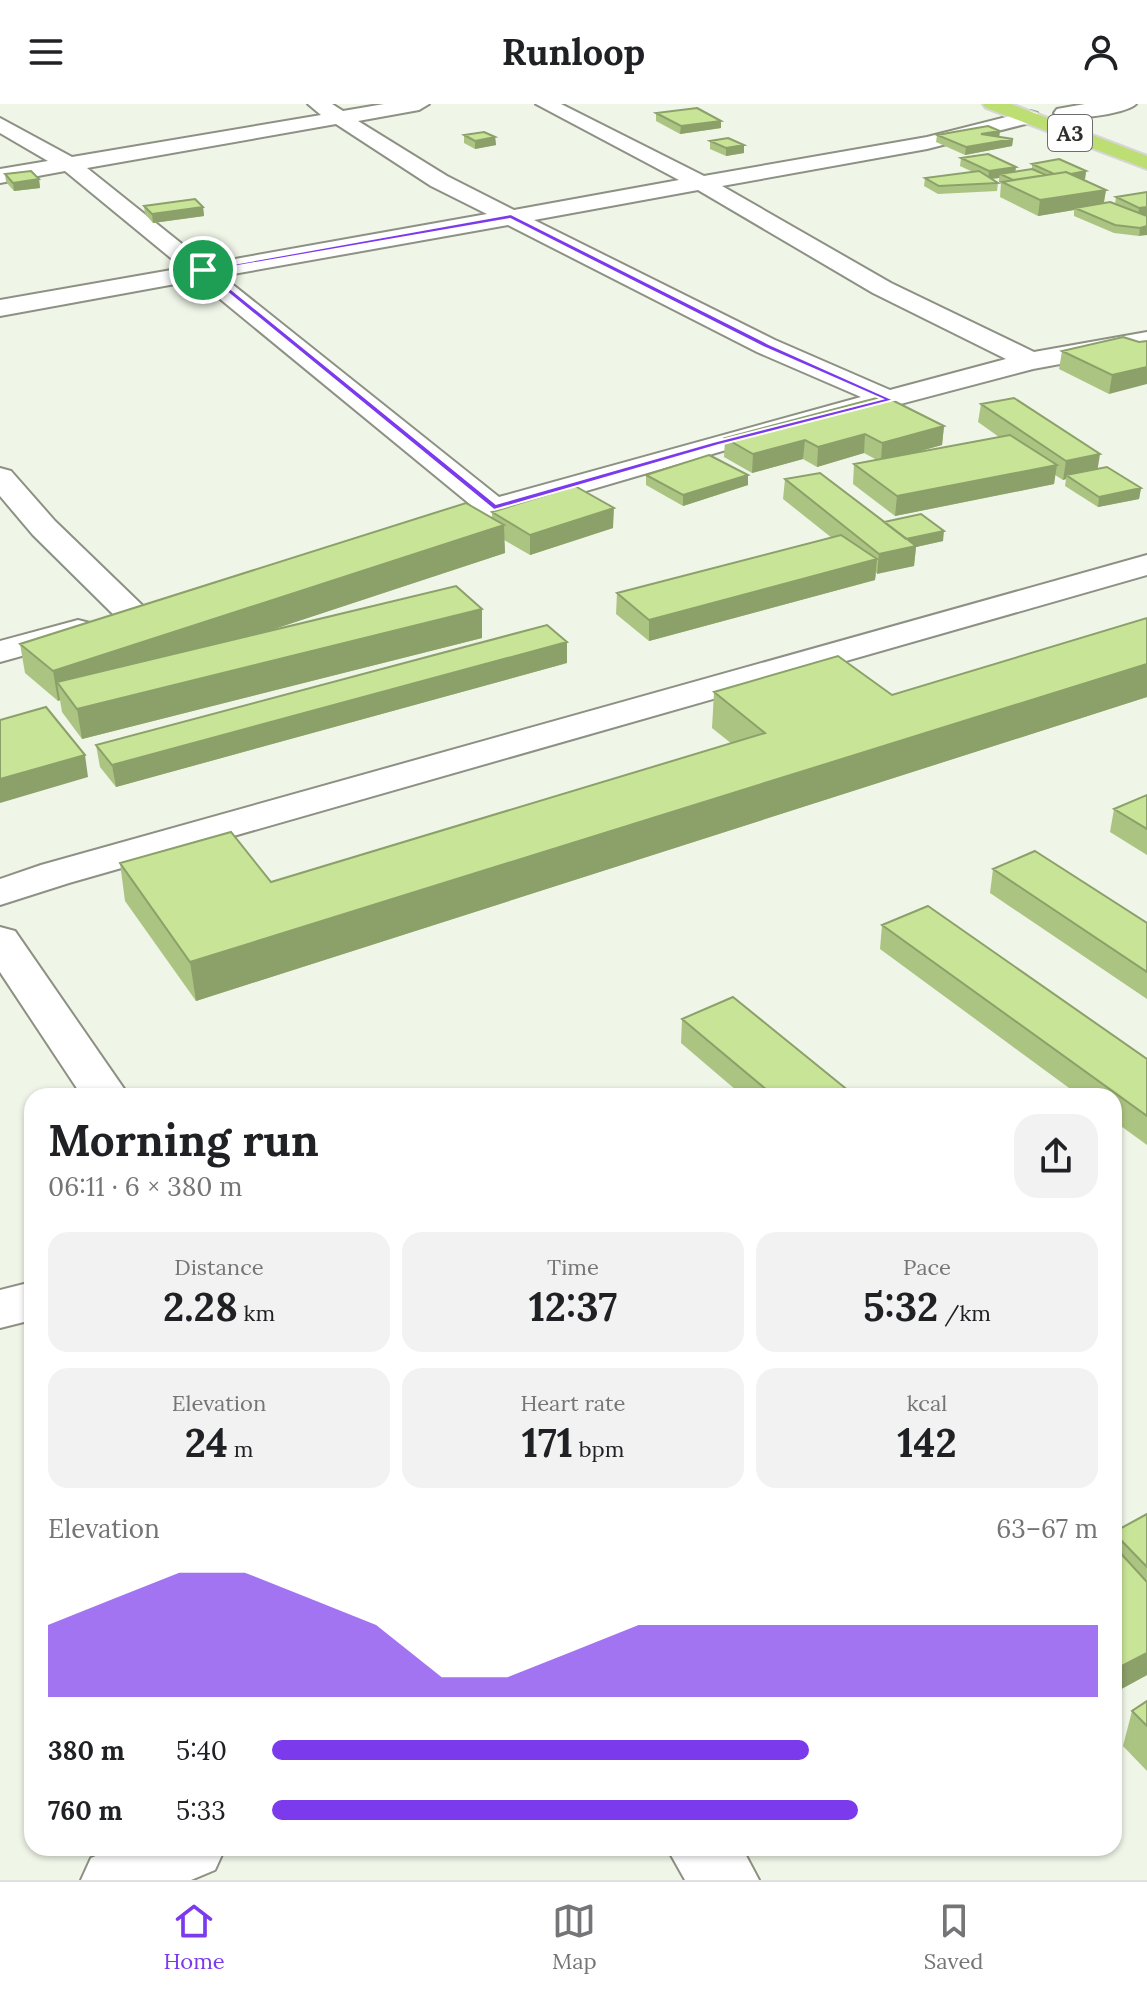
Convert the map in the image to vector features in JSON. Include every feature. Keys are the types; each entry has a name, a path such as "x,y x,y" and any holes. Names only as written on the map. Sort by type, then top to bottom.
{"highway":[{"name":"A3","path":"993,104 1064,113 1147,146"},
{"name":"A3","path":"1034,111 1147,163"}],"street":[{"path":"318,104 439,181 766,346 890,400"},
{"path":"0,176 419,104"},
{"path":"546,104 701,183 882,288 1031,361"},
{"path":"1064,113 1126,104"},
{"path":"0,308 927,143 1034,111"},
{"path":"0,124 70,165 494,508"},
{"path":"404,534 716,444 1031,361 1147,340"},
{"path":"0,477 44,528 147,610 0,652"},
{"path":"0,893 55,874 1147,565"},
{"path":"0,940 101,1088"},
{"path":"0,1309 24,1303"},
{"path":"115,1880 172,1856"},
{"path":"707,1856 725,1880"}],"building":[{"path":"697,108 721,121 681,126 656,113"},
{"path":"988,126 1000,131 981,134 1013,139 966,147 937,135"},
{"path":"484,132 495,137 475,141 464,135"},
{"path":"728,138 744,145 726,148 710,141"},
{"path":"988,154 1016,167 989,171 961,158"},
{"path":"1059,159 1086,171 1054,174 1032,164"},
{"path":"1032,169 1046,175 1013,180 1000,174"},
{"path":"31,171 39,179 13,183 5,174"},
{"path":"979,171 998,183 939,186 925,178"},
{"path":"1066,172 1106,190 1040,200 1002,182"},
{"path":"1147,192 1147,207 1139,208 1116,197"},
{"path":"195,199 203,207 152,214 144,206"},
{"path":"1110,202 1147,216 1147,226 1115,225 1075,208"},
{"path":"1123,337 1147,341 1147,367 1112,375 1062,351"},
{"path":"884,396 944,426 882,443 865,434 818,447 805,440 753,454 725,438"},
{"path":"1014,398 1100,454 1066,461 981,404"},
{"path":"1010,435 1057,465 897,496 854,464"},
{"path":"709,455 748,475 683,495 646,475"},
{"path":"1107,467 1141,488 1099,497 1066,475"},
{"path":"820,473 916,546 879,554 785,479"},
{"path":"575,486 614,508 530,535 492,512"},
{"path":"466,503 504,525 53,671 20,644"},
{"path":"921,514 944,531 906,539 884,522"},
{"path":"841,535 877,559 649,620 617,593"},
{"path":"456,586 482,609 77,709 57,682"},
{"path":"1147,618 1147,664 190,962 120,863 231,832 271,882 765,733 714,692 838,656 892,695"},
{"path":"547,625 567,642 112,765 96,745"},
{"path":"46,707 85,755 0,779 0,720"},
{"path":"1147,795 1147,829 1114,809"},
{"path":"1035,851 1147,923 1147,972 993,869"},
{"path":"928,906 1147,1059 1147,1116 1122,1098 1122,1088 1108,1088 882,925"},
{"path":"733,997 845,1088 764,1088 682,1019"},
{"path":"1147,1514 1147,1567 1122,1541 1122,1528"},
{"path":"1122,1555 1147,1582 1147,1653 1122,1666"},
{"path":"1147,1701 1147,1726 1132,1711"}],"route":[{"path":"511,216 766,346 890,400 716,444 494,508 203,270 511,216"}]}
